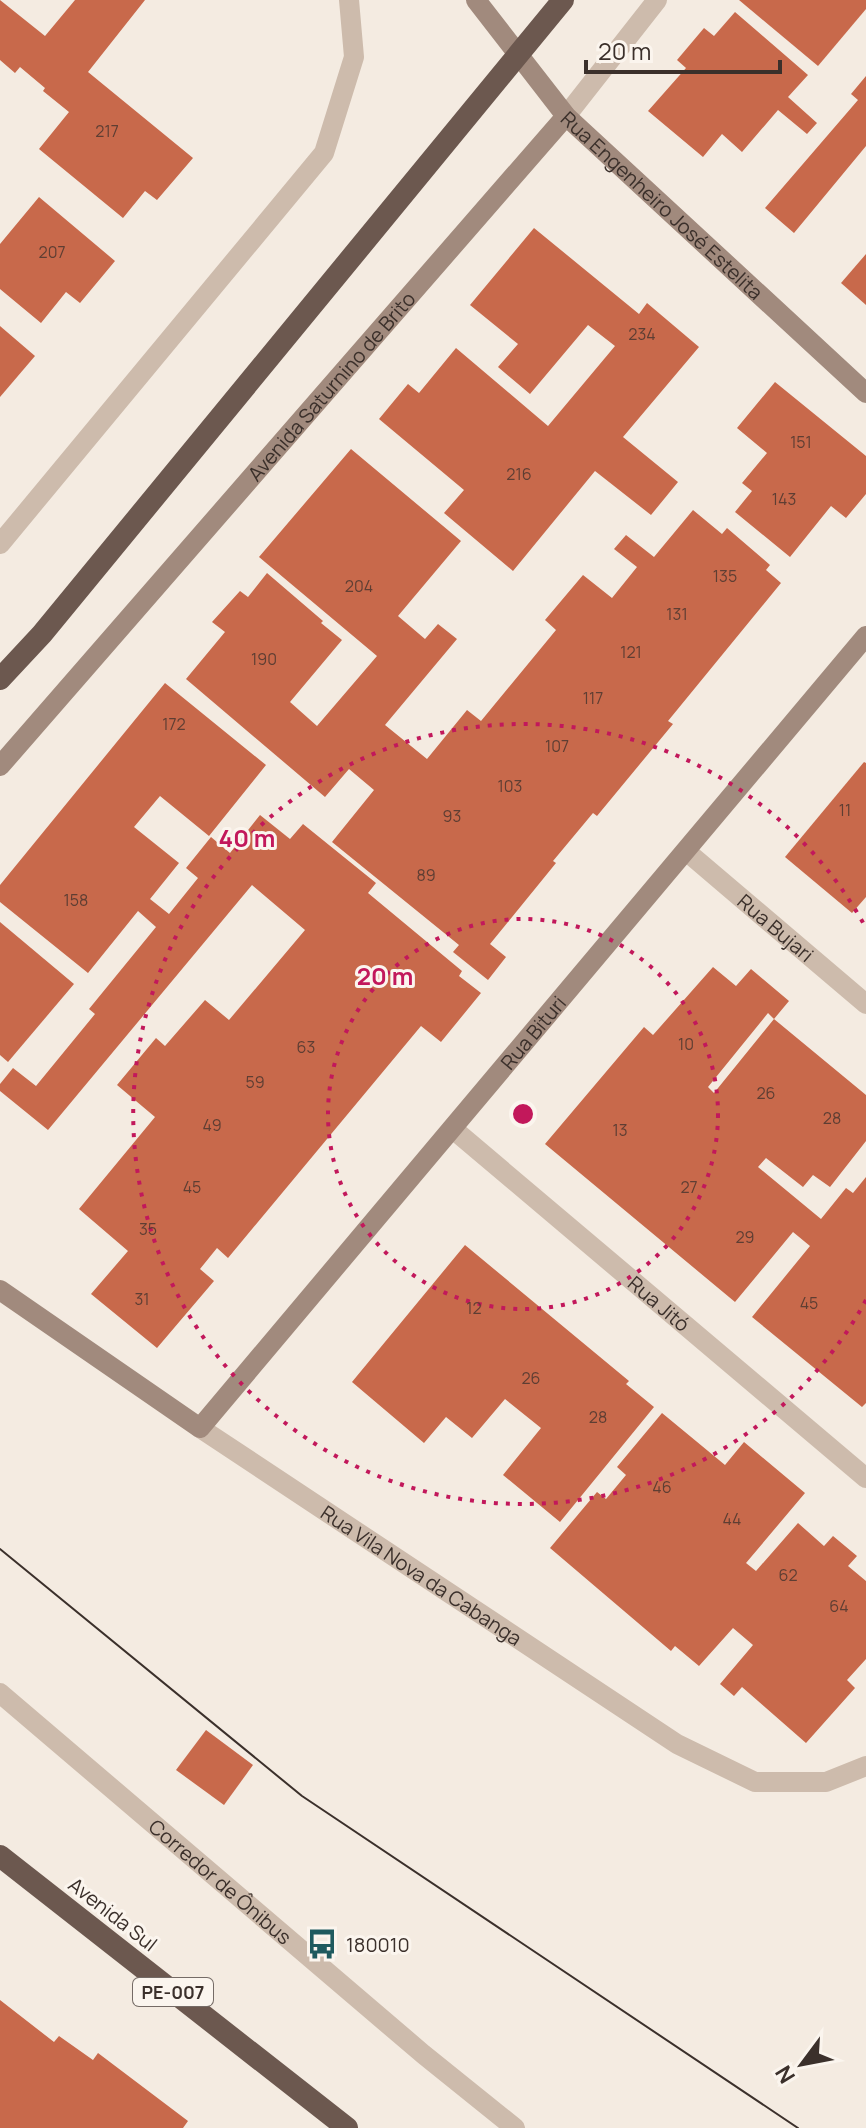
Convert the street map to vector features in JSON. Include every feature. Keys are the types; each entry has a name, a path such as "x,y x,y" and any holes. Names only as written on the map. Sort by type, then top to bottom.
{"highway":[{"path":"0,679 42,634 563,0"},
{"name":"Avenida Sul","path":"0,1856 347,2128"}],"main road":[{"name":"Rua Engenheiro José Estelita","path":"476,0 566,116 866,393"},
{"name":"Avenida Saturnino de Brito","path":"0,766 566,116"},
{"name":"Rua Bituri","path":"200,1428 866,636"},
{"name":"Rua Vila Nova da Cabanga","path":"0,1290 200,1428"}],"street":[{"path":"0,544 324,153 354,57 349,0"},
{"name":"Avenida Saturnino de Brito","path":"566,116 657,0"},
{"name":"Rua Bujari","path":"686,851 866,1004"},
{"name":"Rua Jitó","path":"453,1129 866,1478"},
{"name":"Rua Vila Nova da Cabanga","path":"200,1428 677,1744 755,1782 826,1782 866,1766"},
{"name":"Corredor de Ônibus","path":"0,1693 423,2054 515,2128"}],"building":[{"path":"0,0 45,36 75,0 145,0 88,72 193,158 157,200 145,191 123,218 39,149 69,112 20,67 15,73 0,60"},
{"path":"739,0 866,0 866,9 818,66"},
{"path":"735,12 808,75 788,97 817,123 807,134 778,110 742,152 722,134 703,157 648,111 686,68 677,60 704,28 714,36"},
{"path":"866,76 866,146 794,233 765,208 858,100 851,94"},
{"path":"39,197 115,261 80,303 66,292 41,323 0,289 0,244"},
{"path":"534,228 639,314 647,303 699,347 623,437 678,482 651,515 595,471 513,571 444,513 464,490 379,419 408,384 419,393 456,348 548,426 615,346 588,325 530,394 498,367 518,344 470,305"},
{"path":"866,254 866,305 841,283"},
{"path":"0,326 35,356 0,397"},
{"path":"775,382 866,456 866,494 846,518 831,506 790,557 735,512 752,491 742,483 767,453 737,428"},
{"path":"351,449 461,541 398,616 425,639 438,624 457,639 385,725 427,759 467,710 481,721 556,630 545,620 583,575 612,598 637,567 614,549 626,535 654,557 693,510 722,534 727,528 770,565 766,570 781,583 668,721 673,724 597,816 593,813 553,861 556,863 490,944 506,957 488,980 453,952 459,945 332,842 374,790 349,769 325,797 186,679 225,632 212,622 240,591 248,597 267,573 342,640 290,702 317,726 377,656 259,557"},
{"path":"165,683 266,765 209,836 160,796 134,827 179,863 150,899 169,914 198,878 186,868 211,837 230,853 260,815 290,839 303,824 376,883 368,893 462,971 459,976 481,993 441,1042 421,1026 228,1258 217,1248 200,1269 214,1281 157,1348 91,1294 128,1251 79,1209 155,1117 117,1085 156,1038 165,1046 205,1000 229,1020 305,930 252,885 48,1130 0,1091 0,1084 13,1068 36,1086 95,1014 89,1009 156,927 138,911 88,973 0,902 0,885"},
{"path":"864,762 866,897 852,913 785,857"},
{"path":"0,922 74,984 8,1062 0,1055"},
{"path":"713,967 736,986 751,969 789,1001 774,1019 866,1095 866,1141 830,1187 813,1175 803,1187 766,1158 758,1167 821,1219 846,1188 853,1193 866,1177 866,1403 862,1407 752,1317 810,1246 793,1232 735,1302 545,1144 644,1027 653,1035","holes":["768,1013 774,1019 714,1093 708,1087"]},
{"path":"465,1245 629,1381 626,1384 654,1407 560,1522 503,1475 541,1428 505,1399 472,1438 446,1417 424,1443 352,1382"},
{"path":"662,1413 725,1465 744,1442 805,1493 746,1563 756,1571 798,1523 824,1546 833,1536 857,1556 848,1566 866,1581 866,1659 847,1680 855,1688 806,1743 742,1687 734,1696 720,1684 753,1645 733,1628 699,1666 675,1646 671,1651 550,1548 597,1492 606,1499 626,1475 617,1467"},
{"path":"206,1730 253,1765 224,1805 176,1770"},
{"path":"0,2000 54,2042 59,2036 93,2060 98,2053 188,2121 183,2128 0,2128"}],"tram line":[{"path":"0,1549 302,1796 798,2128"}],"place":[{"name":"180010","path":"322,1944"}]}
